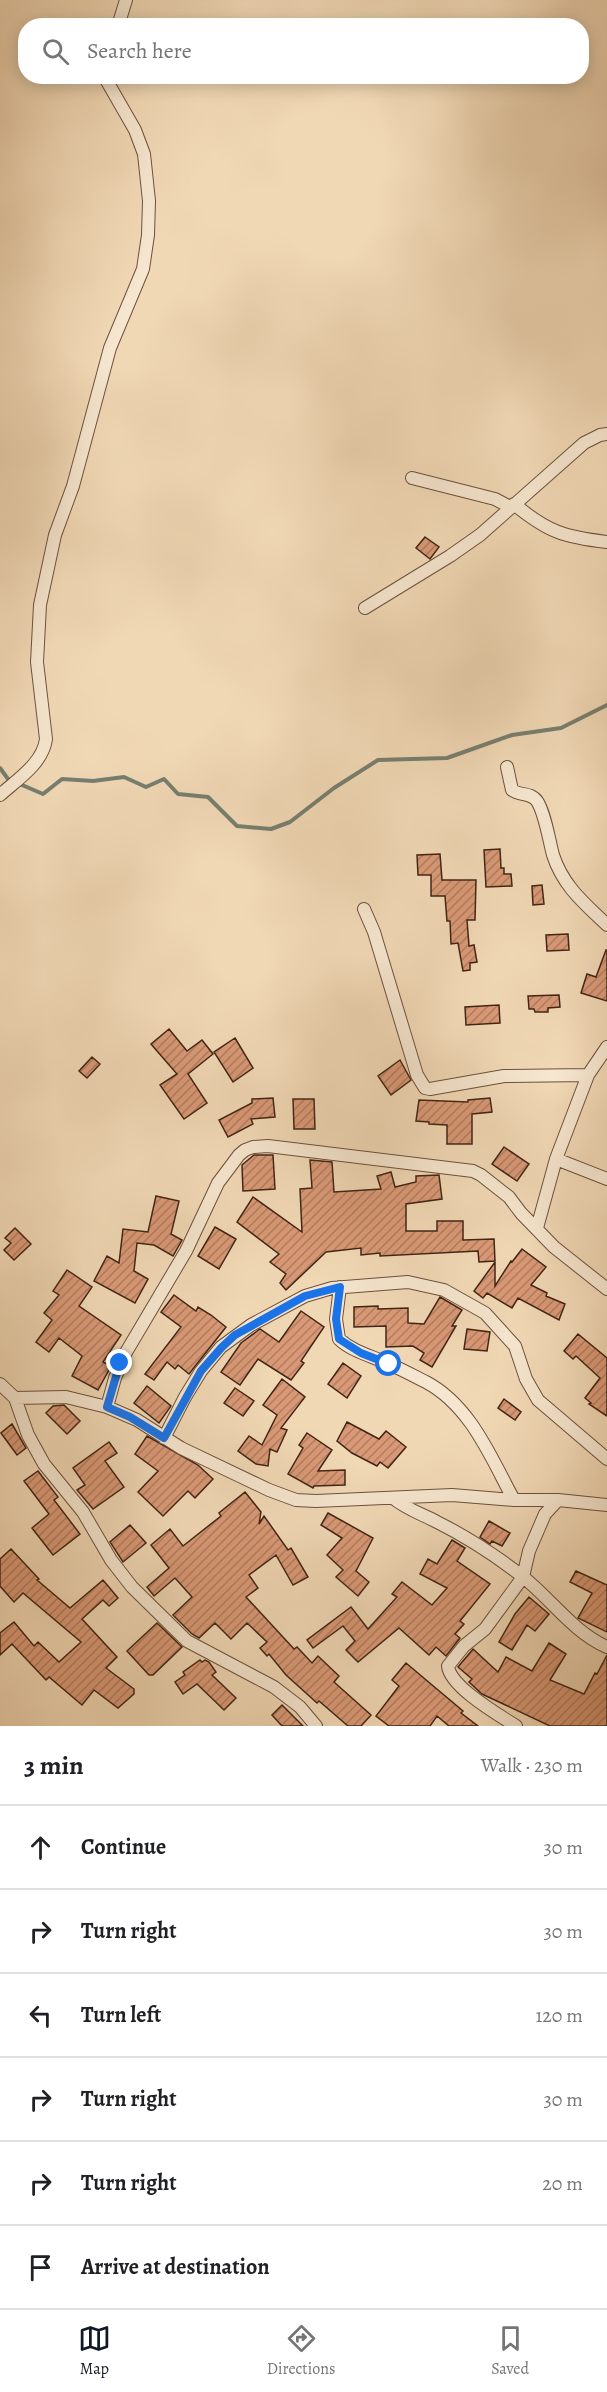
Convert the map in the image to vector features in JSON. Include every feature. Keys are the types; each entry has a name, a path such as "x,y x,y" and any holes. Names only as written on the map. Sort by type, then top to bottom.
{"street":[{"path":"120,18 126,0"},
{"path":"0,795 26,772 44,750 46,739 37,662 40,605 55,535 73,486 110,348 143,269 148,235 149,201 144,154 135,130 109,84"},
{"path":"365,608 480,535 584,443 607,434"},
{"path":"412,478 495,499 512,506 554,532 607,542"},
{"path":"507,767 512,790 515,793 528,794 538,802 554,856 567,885 579,900 607,925"},
{"path":"364,909 374,932 417,1075 425,1088 504,1076 588,1075"},
{"path":"537,1228 556,1159 588,1075 607,1047"},
{"path":"107,1407 120,1363 186,1251 218,1183 239,1155 253,1147 286,1148 472,1171 482,1175 509,1197 521,1213 568,1260 607,1289"},
{"path":"556,1159 607,1179"},
{"path":"164,1438 201,1371 228,1341 251,1325 305,1296 340,1287 408,1282 423,1283 444,1290 484,1313 515,1346 526,1379 538,1400 607,1460"},
{"path":"340,1287 336,1319 339,1339 361,1353 428,1383 454,1401 479,1436 514,1500"},
{"path":"0,1384 15,1398 24,1428 44,1464 83,1512 111,1560 132,1587 187,1641 286,1695 316,1726"},
{"path":"15,1398 66,1397 107,1407 258,1485 297,1500 316,1502 452,1495 514,1500 558,1500 607,1505"},
{"path":"393,1498 407,1508 471,1541 523,1577 584,1634 607,1647"},
{"path":"516,1726 467,1691 452,1677 448,1666 464,1646 485,1629 523,1577 529,1551 545,1514 558,1500"}],"building":[{"path":"425,537 439,547 430,559 416,548"},
{"path":"500,849 501,868 504,868 504,874 511,874 512,886 486,887 484,850"},
{"path":"440,854 442,880 476,880 475,920 467,920 469,946 474,945 477,962 470,963 470,970 463,971 458,943 451,944 450,921 447,921 445,896 431,896 431,875 418,875 417,855"},
{"path":"542,885 544,904 533,905 532,886"},
{"path":"568,934 569,950 547,951 546,935"},
{"path":"606,950 607,1001 581,993 587,974 596,977"},
{"path":"559,995 560,1007 548,1008 548,1012 535,1012 534,1009 529,1009 528,996"},
{"path":"499,1005 500,1023 466,1025 465,1007"},
{"path":"169,1029 187,1051 202,1040 213,1054 188,1074 207,1103 184,1119 160,1085 177,1074 151,1044"},
{"path":"235,1038 253,1068 233,1082 214,1052"},
{"path":"92,1057 100,1064 87,1078 79,1071"},
{"path":"400,1060 411,1080 391,1095 378,1076"},
{"path":"273,1098 275,1117 251,1119 253,1124 228,1137 219,1120 252,1103 252,1099"},
{"path":"490,1098 492,1112 472,1114 472,1144 447,1144 447,1125 416,1121 419,1100 468,1102 468,1100"},
{"path":"293,1099 314,1099 315,1129 294,1129"},
{"path":"504,1147 529,1164 517,1181 492,1164"},
{"path":"254,1155 273,1155 275,1189 243,1191 242,1165"},
{"path":"310,1160 332,1162 334,1192 381,1189 377,1176 391,1172 395,1187 416,1182 416,1176 439,1175 442,1199 406,1204 406,1231 437,1231 437,1221 463,1221 463,1240 494,1239 495,1261 479,1262 478,1251 380,1256 380,1253 361,1255 361,1248 326,1252 286,1290 280,1283 286,1274 270,1262 279,1254 237,1222 253,1197 302,1232 300,1189 312,1188"},
{"path":"156,1196 179,1201 171,1234 182,1240 173,1256 154,1245 137,1243 134,1271 148,1279 135,1303 94,1281 107,1256 119,1263 123,1229 148,1232"},
{"path":"215,1227 236,1239 219,1269 198,1256"},
{"path":"15,1228 31,1244 14,1260 4,1250 11,1243 5,1238"},
{"path":"522,1249 546,1267 531,1285 547,1293 546,1296 565,1304 559,1320 518,1298 512,1308 487,1293 483,1298 474,1291 495,1262 495,1286 511,1261"},
{"path":"67,1270 92,1287 79,1306 121,1335 103,1362 111,1366 98,1390 72,1376 82,1356 59,1338 49,1352 36,1342 52,1320 44,1313 59,1295 53,1291"},
{"path":"174,1295 196,1311 198,1307 211,1315 226,1327 189,1374 178,1365 175,1369 167,1362 154,1380 145,1374 181,1327 161,1312"},
{"path":"440,1297 462,1310 452,1326 456,1326 432,1367 420,1360 424,1353 413,1346 386,1347 386,1326 354,1327 354,1307 408,1308 408,1323 424,1324"},
{"path":"301,1311 324,1327 301,1361 304,1363 291,1380 258,1359 240,1385 221,1372 241,1343 260,1329 279,1342"},
{"path":"467,1329 490,1332 487,1351 464,1349"},
{"path":"578,1334 607,1358 607,1416 589,1404 591,1403 585,1398 600,1378 576,1356 573,1359 564,1351"},
{"path":"343,1363 361,1376 347,1398 328,1384"},
{"path":"282,1379 305,1397 281,1428 287,1430 277,1452 270,1449 268,1466 256,1464 238,1451 249,1436 262,1445 277,1415 263,1405"},
{"path":"147,1386 171,1406 159,1423 134,1403"},
{"path":"235,1388 254,1401 243,1416 224,1403"},
{"path":"504,1399 521,1412 515,1420 498,1408"},
{"path":"64,1405 80,1421 67,1434 46,1413 53,1406"},
{"path":"347,1422 379,1439 386,1431 406,1447 388,1468 380,1462 377,1466 352,1453 337,1441"},
{"path":"12,1424 26,1448 17,1455 1,1433"},
{"path":"307,1433 332,1450 318,1471 345,1470 345,1485 314,1486 313,1488 288,1474 303,1448 299,1445"},
{"path":"147,1436 198,1465 213,1479 195,1498 188,1491 163,1516 138,1492 158,1471 135,1454"},
{"path":"109,1442 117,1453 105,1461 124,1487 93,1509 77,1490 85,1485 73,1468"},
{"path":"38,1471 58,1497 54,1500 80,1534 53,1555 32,1528 49,1514 24,1481"},
{"path":"245,1492 261,1512 259,1524 264,1516 288,1550 291,1548 308,1577 293,1585 276,1555 249,1575 258,1588 246,1597 294,1649 297,1647 312,1663 318,1656 339,1676 334,1682 371,1715 361,1726 348,1726 319,1701 317,1703 286,1675 269,1654 267,1656 260,1648 267,1642 247,1623 231,1639 215,1623 199,1638 173,1615 192,1597 175,1578 154,1596 147,1587 169,1568 151,1545 170,1529 183,1546 221,1516 219,1513"},
{"path":"328,1513 373,1538 356,1571 369,1582 358,1596 336,1577 343,1570 327,1555 342,1538 321,1525"},
{"path":"489,1521 510,1533 502,1546 492,1541 490,1544 480,1537"},
{"path":"130,1525 146,1543 123,1562 110,1542"},
{"path":"452,1540 465,1548 457,1561 490,1584 460,1621 464,1624 455,1634 460,1638 446,1656 436,1647 429,1655 399,1628 358,1662 346,1650 355,1641 343,1626 313,1648 307,1640 351,1607 368,1629 397,1597 392,1594 402,1582 432,1605 447,1588 420,1574 428,1559 437,1564"},
{"path":"11,1549 39,1579 37,1580 70,1608 103,1580 118,1598 109,1606 103,1600 82,1619 117,1657 106,1668 134,1689 134,1694 118,1708 94,1690 82,1705 49,1677 46,1680 12,1644 0,1655 0,1633 14,1622 34,1646 38,1642 59,1662 81,1642 23,1593 14,1602 0,1586 0,1559"},
{"path":"576,1571 607,1585 607,1632 578,1618 592,1593 570,1582"},
{"path":"529,1597 549,1614 535,1631 527,1625 512,1650 499,1642 515,1614"},
{"path":"157,1623 182,1647 153,1675 149,1675 127,1651"},
{"path":"549,1643 566,1654 550,1680 584,1694 607,1655 607,1726 550,1726 482,1694 469,1682 472,1679 458,1667 473,1649 498,1672 506,1657 532,1671"},
{"path":"200,1660 209,1662 216,1672 212,1675 236,1698 224,1710 197,1684 183,1694 175,1682 185,1675 183,1672"},
{"path":"406,1663 478,1726 449,1726 437,1716 430,1726 389,1726 376,1716 399,1686 392,1680"},
{"path":"282,1705 303,1726 282,1726 272,1715"}],"waterway":[{"path":"0,768 8,779 43,794 62,779 93,781 124,777 146,787 164,779 178,794 208,797 237,826 271,829 290,822 334,788 378,760 447,758 512,735 561,728 607,705"}],"route":[{"path":"120,1363 107,1407 130,1417 164,1438 201,1371 235,1335 292,1301 340,1287 336,1319 339,1339 361,1353 389,1364"}]}
